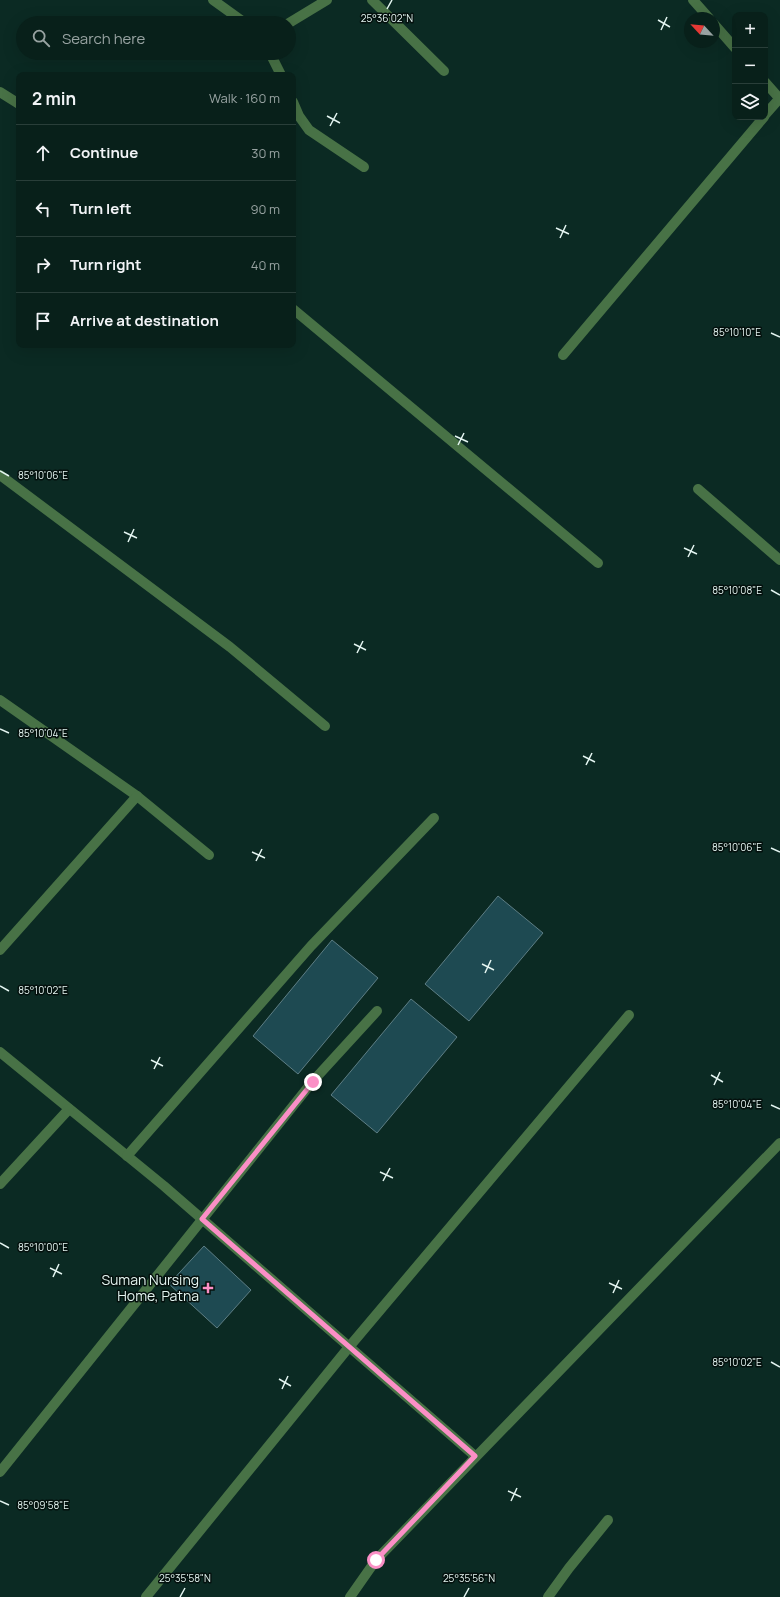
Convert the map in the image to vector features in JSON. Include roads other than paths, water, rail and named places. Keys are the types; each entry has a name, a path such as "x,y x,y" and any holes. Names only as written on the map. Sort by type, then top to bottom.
{"street":[{"path":"213,0 235,16"},
{"path":"296,19 327,0"},
{"path":"372,0 444,71"},
{"path":"693,0 704,12"},
{"path":"720,31 732,45"},
{"path":"274,60 280,72"},
{"path":"767,84 780,99 768,112"},
{"path":"0,92 16,102"},
{"path":"296,109 309,130 364,167"},
{"path":"563,355 761,120"},
{"path":"296,311 598,563"},
{"path":"0,475 230,647 325,726"},
{"path":"698,489 780,560"},
{"path":"0,700 137,796 209,855"},
{"path":"0,950 137,796"},
{"path":"127,1156 311,946 434,818"},
{"path":"0,1472 313,1082 377,1011"},
{"path":"146,1597 349,1347 629,1014"},
{"path":"1,1055 70,1109 202,1219 475,1456"},
{"path":"0,1184 70,1109"},
{"path":"350,1597 376,1560 475,1456 780,1143"},
{"path":"548,1597 569,1568 608,1520"}],"place":[{"name":"Suman Nursing Home, Patna","path":"208,1288"}]}
